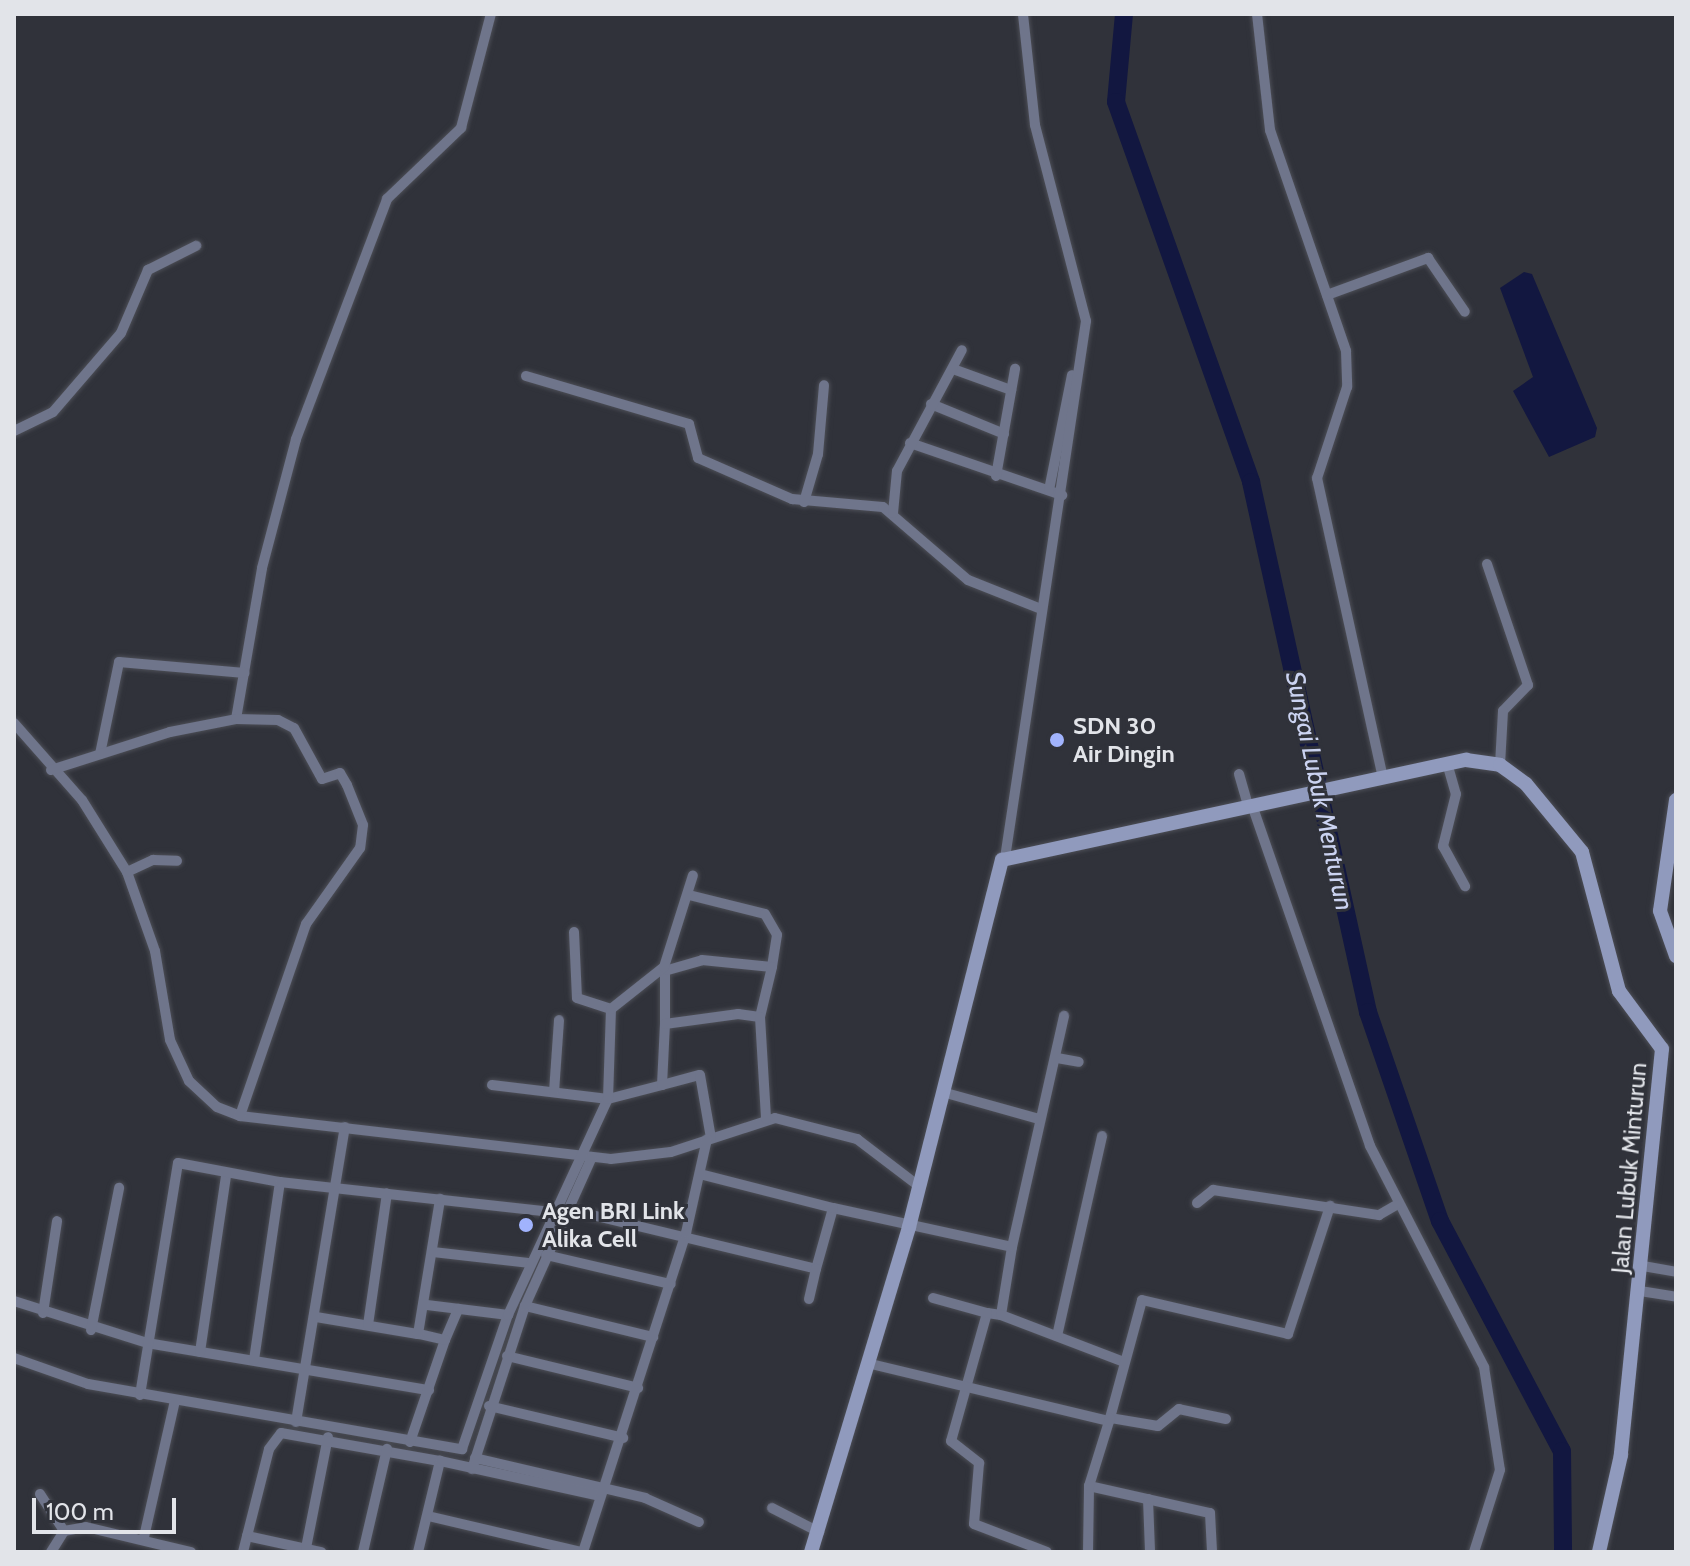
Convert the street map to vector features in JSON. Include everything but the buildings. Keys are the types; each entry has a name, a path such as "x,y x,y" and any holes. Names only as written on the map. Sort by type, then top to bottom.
{"street":[{"path":"236,719 262,568 296,439 387,199 461,128 491,14"},
{"path":"811,1552 871,1364 946,1093 1005,858 1041,609 1062,495 1085,305 1035,125 1023,14"},
{"path":"1257,14 1270,130 1346,351 1347,387 1321,448 1317,478 1378,780"},
{"path":"14,431 53,412 121,333 148,270 196,246"},
{"path":"1327,295 1428,258 1465,312"},
{"path":"893,513 897,471 962,350"},
{"path":"953,369 1011,390"},
{"path":"996,476 1015,369"},
{"path":"1049,490 1072,375"},
{"path":"526,376 689,424 698,458 804,502 893,513 968,580 1041,609"},
{"path":"804,502 818,454 824,385"},
{"path":"931,404 1004,434"},
{"path":"910,443 996,476 1062,495"},
{"path":"1005,858 1447,763 1500,765 1503,711 1528,685 1487,564"},
{"path":"100,754 119,662 245,673"},
{"path":"51,770 100,754 236,719 290,724 322,779 340,773 363,825 355,858 306,924 240,1116"},
{"path":"14,723 51,770 82,800 127,872 155,951 170,1040 189,1081 240,1116 592,1157 640,1159 766,1119 857,1139 920,1187"},
{"path":"1447,763 1456,794 1443,846 1465,886"},
{"name":"Jalan Lubuk Minturun","path":"1500,765 1526,784 1582,852 1619,991 1669,1047 1619,1466 1599,1552"},
{"path":"1239,774 1342,1072 1396,1205 1418,1233 1484,1367 1500,1470 1474,1552"},
{"path":"1676,800 1660,911 1676,956"},
{"path":"127,872 153,860 177,861"},
{"path":"662,1085 666,968 693,875"},
{"path":"689,895 765,914 777,935 760,1017 766,1119"},
{"path":"574,932 577,998 611,1009"},
{"path":"611,1009 666,968 702,960 772,967"},
{"path":"14,1358 140,1395 462,1449 508,1315 578,1155 608,1099 611,1009"},
{"path":"665,1024 710,1014 760,1017"},
{"path":"1001,1315 1012,1247 1064,1016"},
{"path":"554,1092 559,1020"},
{"path":"1057,1058 1079,1062"},
{"path":"428,1516 582,1552 601,1492 623,1438 671,1284 709,1139 700,1075 608,1099 492,1085"},
{"path":"946,1093 1039,1119"},
{"path":"296,1422 316,1317 345,1127"},
{"path":"1057,1336 1102,1136"},
{"path":"473,1463 489,1406 525,1306 592,1157"},
{"path":"140,1395 175,1166 280,1182 553,1212"},
{"path":"700,1174 909,1227 1012,1247"},
{"path":"200,1352 226,1175"},
{"path":"254,1360 280,1182"},
{"path":"91,1330 119,1188"},
{"path":"1197,1203 1213,1190 1379,1215 1396,1205"},
{"path":"368,1325 387,1193"},
{"path":"418,1334 427,1305 440,1199"},
{"path":"1088,1552 1089,1486 1146,1297 1288,1334 1330,1206"},
{"path":"809,1299 833,1208"},
{"path":"567,1209 686,1233 816,1269"},
{"path":"43,1313 57,1221"},
{"path":"433,1252 530,1263"},
{"path":"546,1255 671,1284"},
{"path":"1643,1266 1676,1272"},
{"path":"1640,1291 1676,1297"},
{"path":"933,1298 1001,1315 1124,1362"},
{"path":"14,1301 91,1330 147,1343 429,1390"},
{"path":"427,1305 508,1315"},
{"path":"525,1306 653,1337"},
{"path":"410,1442 458,1309"},
{"path":"987,1313 963,1388 951,1441 979,1463 974,1524 1047,1552"},
{"path":"316,1317 445,1340"},
{"path":"507,1356 638,1388"},
{"path":"871,1364 1110,1420 1158,1426 1179,1409 1226,1419"},
{"path":"144,1537 175,1401"},
{"path":"489,1406 623,1438"},
{"path":"243,1552 274,1439 294,1430 440,1461 473,1463 601,1492 699,1522"},
{"path":"306,1548 328,1437"},
{"path":"363,1552 387,1449"},
{"path":"418,1552 440,1461"},
{"path":"1089,1486 1210,1513 1212,1552"},
{"path":"40,1494 64,1531"},
{"path":"1148,1499 1150,1552"},
{"path":"772,1508 819,1532"},
{"path":"51,1552 64,1531 86,1527 144,1537 191,1552"},
{"path":"247,1536 321,1552"}],"shaded area":[{"path":"1524,272 1532,274 1597,428 1595,437 1549,457 1513,391 1533,377 1500,288"}],"waterway":[{"name":"Sungai Lubuk Menturun","path":"1124,14 1116,102 1251,482 1368,1012 1440,1221 1562,1451 1563,1552"}],"place":[{"name":"SDN 30 Air Dingin","path":"1057,740"},
{"name":"Agen BRI Link Alika Cell","path":"526,1225"}]}
